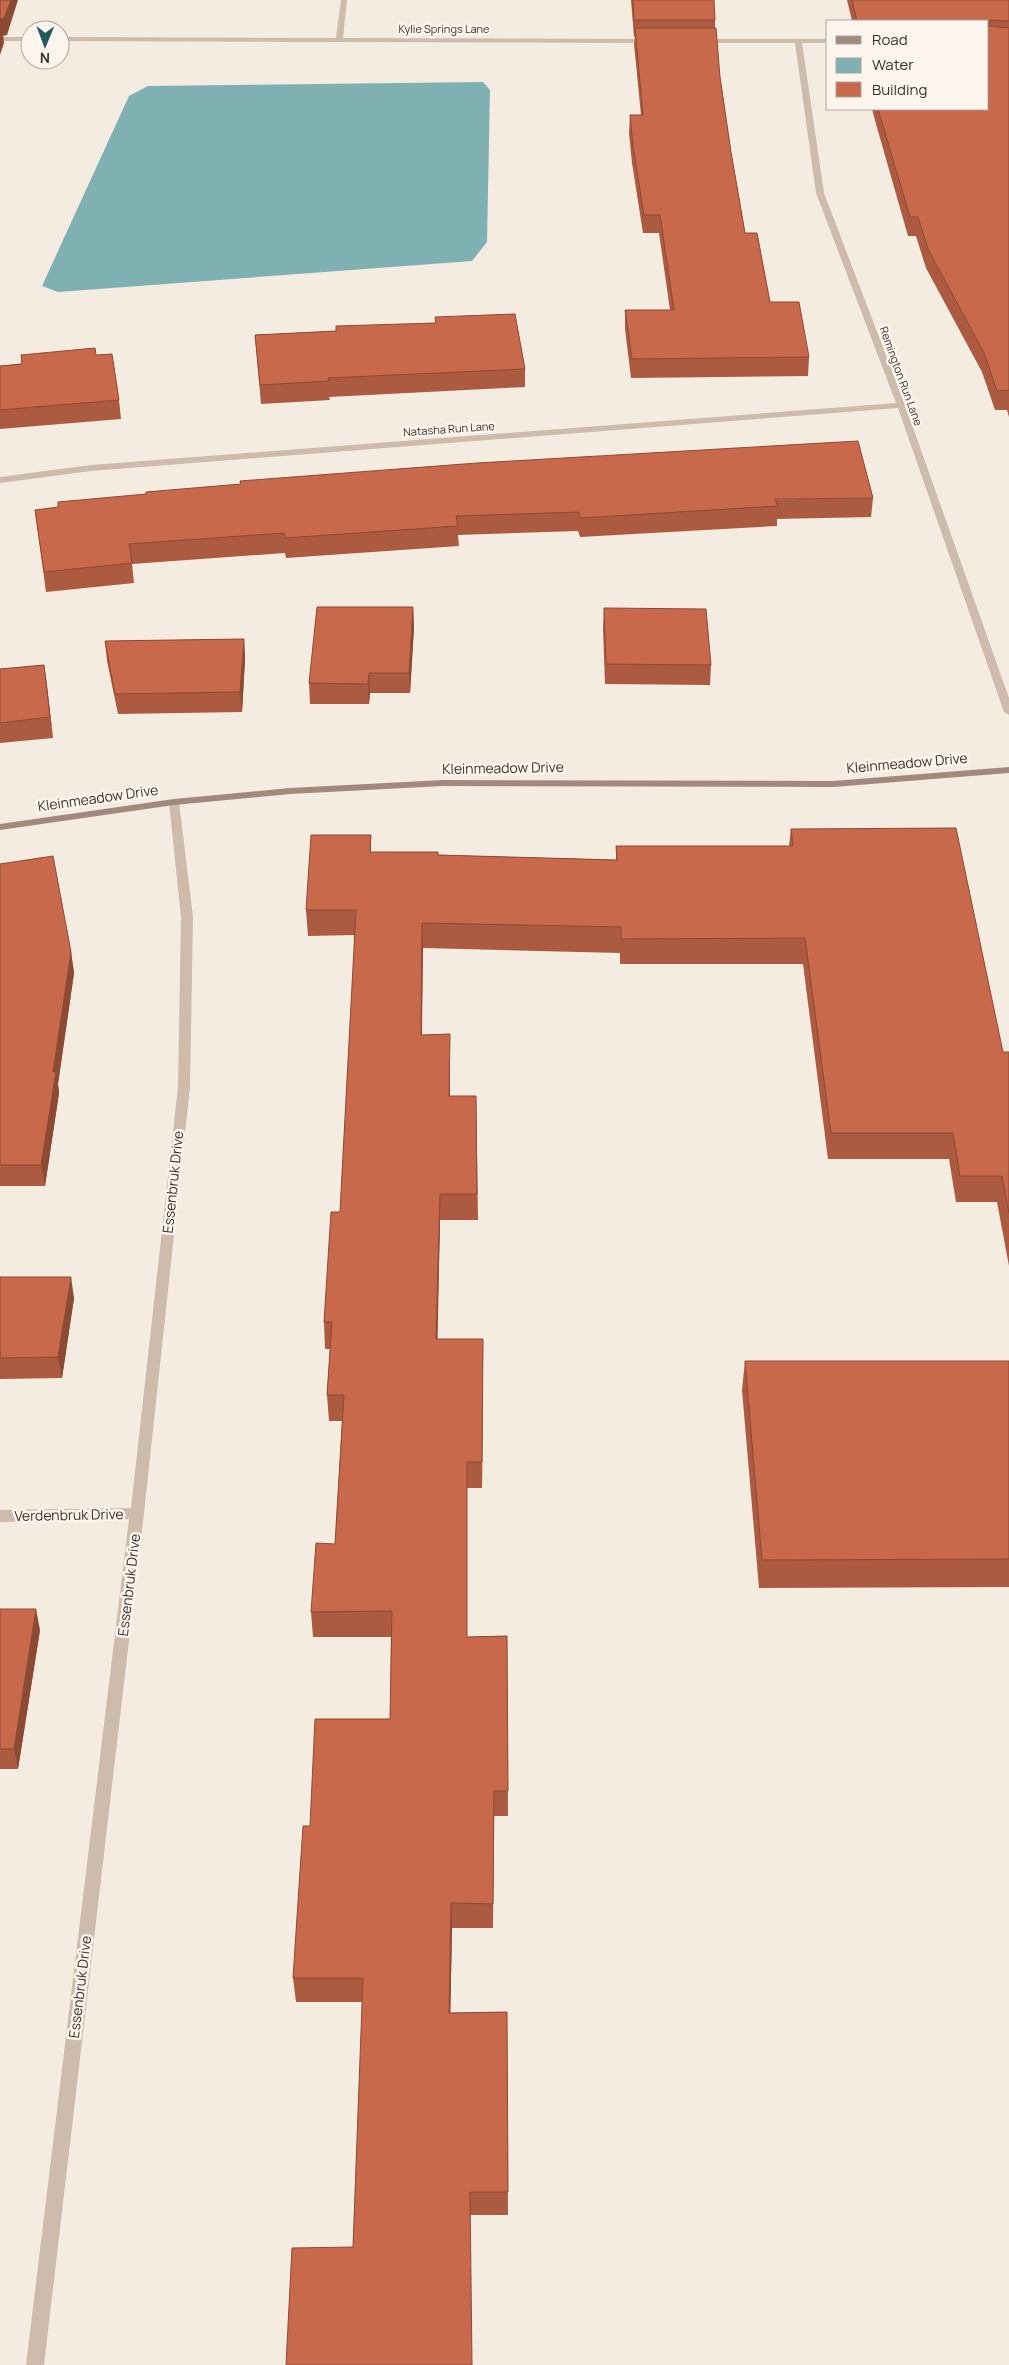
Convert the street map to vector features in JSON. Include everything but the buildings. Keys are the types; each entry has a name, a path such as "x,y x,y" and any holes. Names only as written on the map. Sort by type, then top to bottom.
{"street":[{"path":"339,40 344,0"},
{"path":"0,39 20,39"},
{"name":"Kylie Springs Lane","path":"70,39 659,41"},
{"path":"688,41 826,41"},
{"name":"Remington Run Lane","path":"798,41 820,193 901,405 1009,712"},
{"name":"Natasha Run Lane","path":"0,480 92,468 901,405"},
{"name":"Kleinmeadow Drive","path":"0,827 174,802 290,790 443,783 833,784 1009,770"},
{"name":"Essenbruk Drive","path":"35,2365 137,1513 184,1087 187,917 174,802"},
{"name":"Verdenbruk Drive","path":"0,1516 137,1513"}],"water":[{"path":"483,82 490,90 487,242 472,261 58,292 42,286 129,96 148,86"}]}
